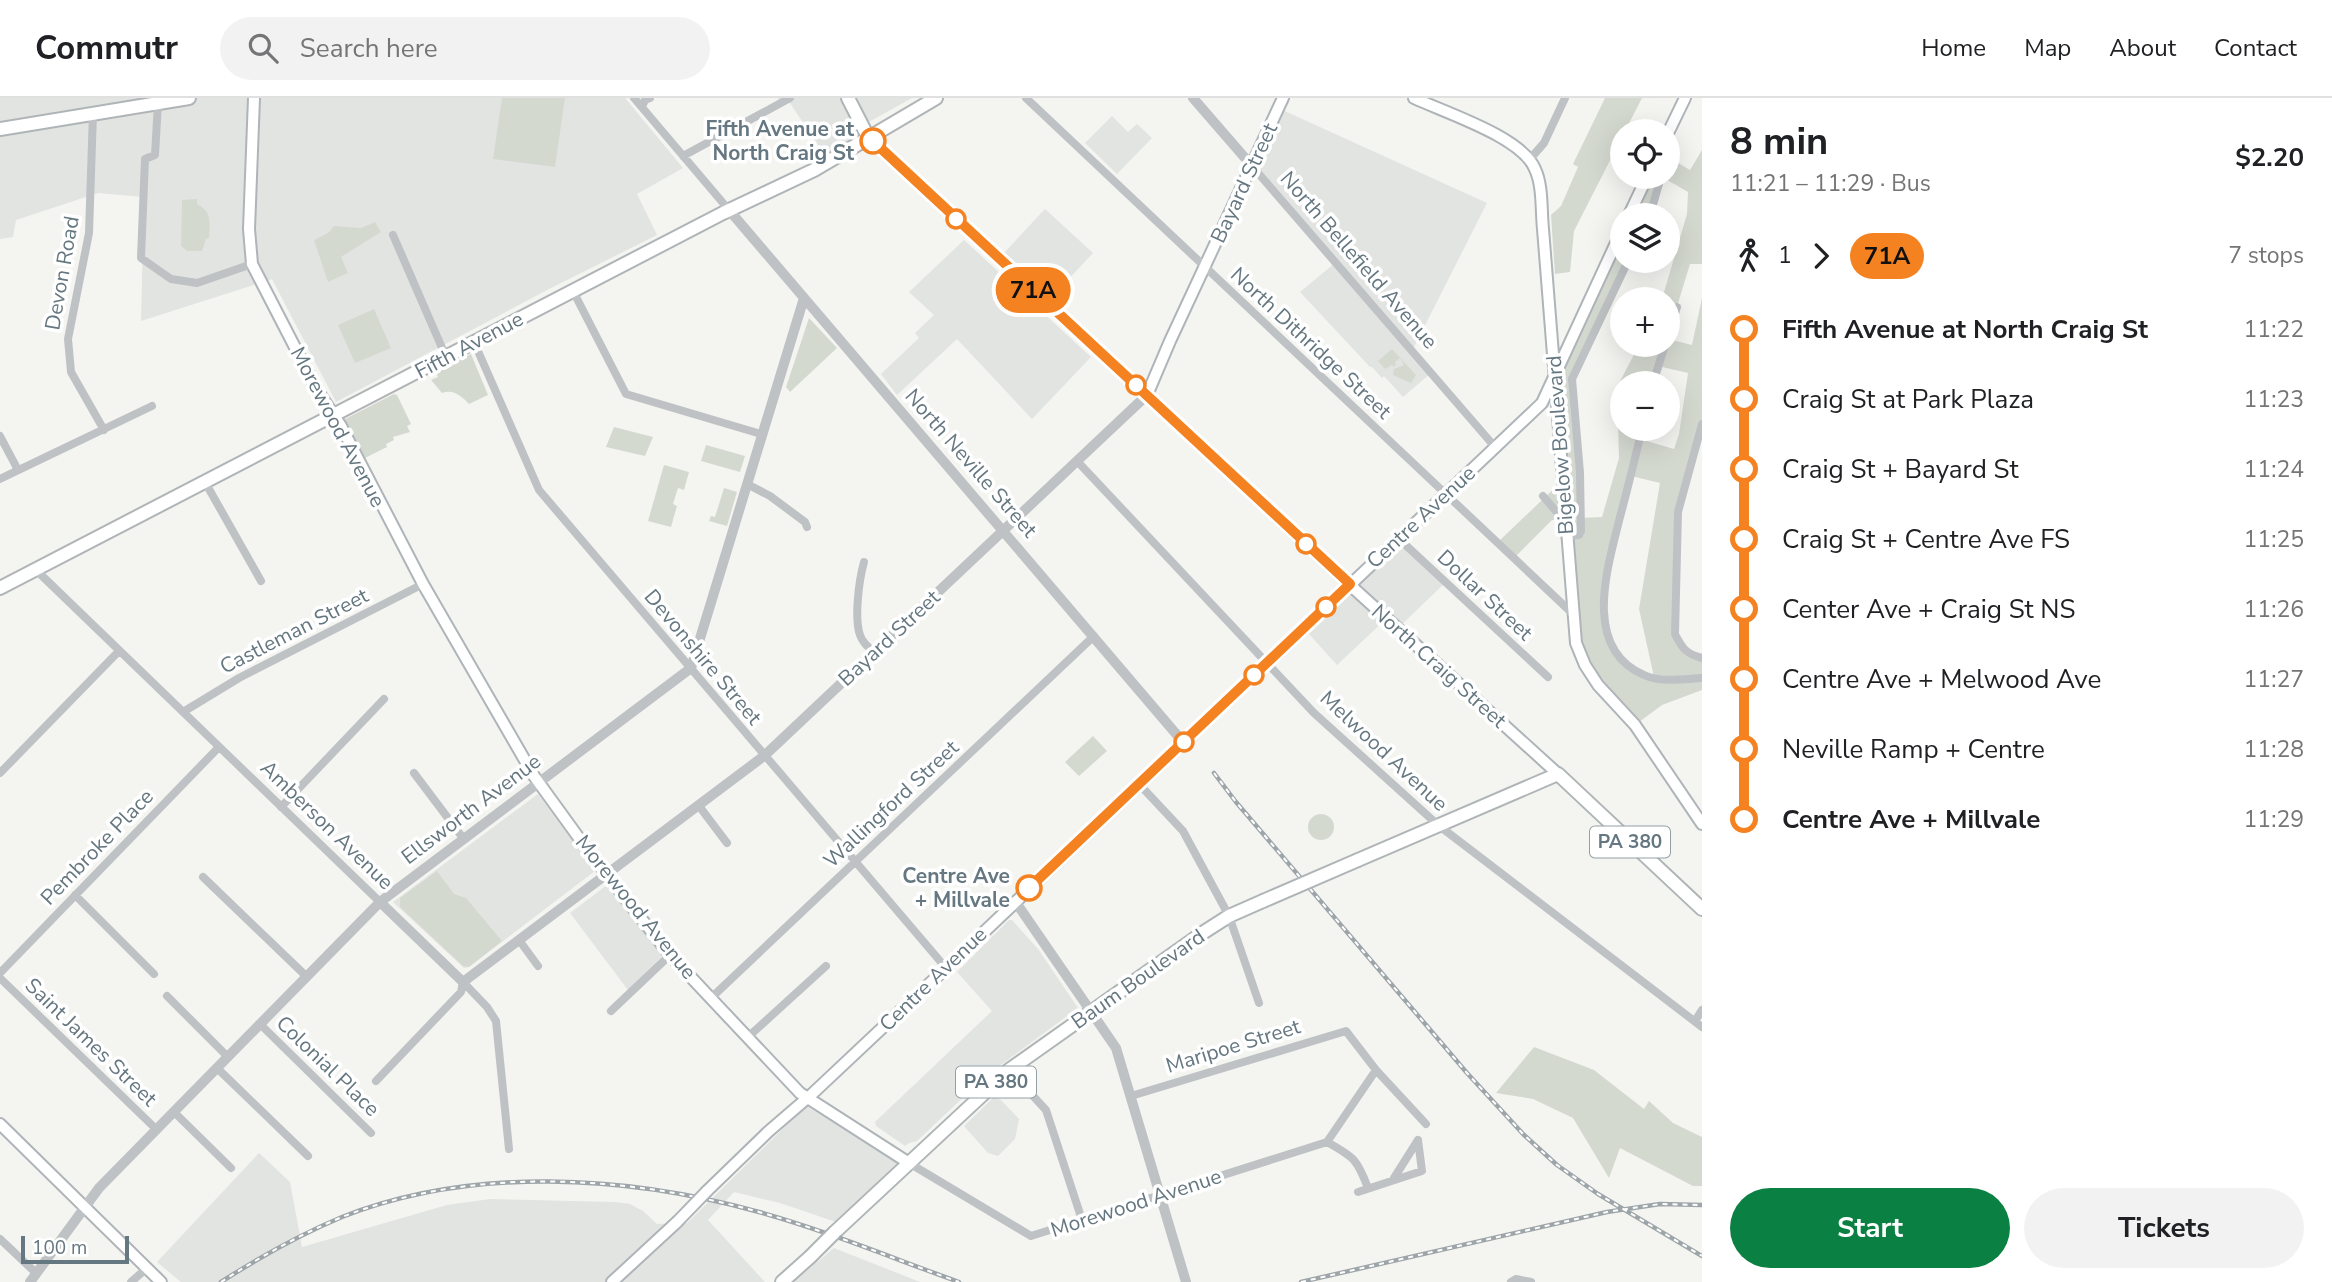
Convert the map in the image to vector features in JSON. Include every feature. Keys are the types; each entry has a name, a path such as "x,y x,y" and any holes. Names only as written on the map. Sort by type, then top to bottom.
{"main road":[{"path":"0,129 189,98"},
{"name":"Morewood Avenue","path":"254,98 249,229 252,264 333,416 341,426 423,584 538,782 670,955 806,1099 909,1163"},
{"path":"848,98 868,136"},
{"name":"Fifth Avenue","path":"0,588 729,210 814,170 936,98"},
{"name":"Bayard Street","path":"1147,395 1283,98"},
{"path":"1414,98 1504,138 1530,159"},
{"path":"1675,119 1685,98"},
{"name":"North Craig Street","path":"868,136 1702,909"},
{"name":"Bigelow Boulevard","path":"1530,159 1540,190 1576,643 1585,665 1598,685 1635,725 1702,824"},
{"name":"Centre Avenue","path":"612,1282 1542,403 1610,256"},
{"name":"Baum Boulevard","path":"782,1282 1009,1070 1229,916 1558,774"},
{"path":"2,1128 159,1280"}],"street":[{"path":"634,98 729,210"},
{"path":"642,107 645,100 650,98"},
{"path":"683,156 790,98"},
{"name":"North Dithridge Street","path":"1026,98 1572,613"},
{"name":"North Bellefield Avenue","path":"1193,98 1495,447"},
{"path":"1530,159 1544,142 1565,98"},
{"path":"158,103 155,155 145,159 141,258 171,279 197,283 252,264"},
{"name":"Devon Road","path":"93,113 89,233 68,339 71,372 104,430"},
{"name":"North Neville Street","path":"729,210 1183,742"},
{"path":"393,235 446,357"},
{"path":"1567,536 1578,535 1581,531 1580,473 1572,379 1622,273"},
{"path":"573,291 626,394 761,434"},
{"path":"691,668 804,298"},
{"name":"Devonshire Street","path":"474,342 539,490 946,968"},
{"name":"Bayard Street","path":"376,1081 461,992 463,982 764,756 1147,395"},
{"path":"0,480 152,406"},
{"path":"1702,424 1678,512 1675,634 1682,648 1691,655 1702,658"},
{"path":"0,436 18,470"},
{"path":"1639,441 1609,560 1604,592 1604,620 1621,659 1645,676 1662,680 1702,678"},
{"name":"Melwood Avenue","path":"1077,461 1314,713 1438,825 1699,1024"},
{"path":"205,482 261,581"},
{"path":"747,484 770,496 807,527"},
{"path":"1543,496 1566,523"},
{"name":"Dollar Street","path":"1398,538 1549,677"},
{"path":"864,562 857,625 864,644 874,652"},
{"name":"Amberson Avenue","path":"36,570 487,1007 496,1021 509,1149"},
{"name":"Castleman Street","path":"183,712 239,678 423,584"},
{"name":"Wallingford Street","path":"711,998 1094,636"},
{"path":"0,773 118,650"},
{"name":"Ellsworth Avenue","path":"32,1280 99,1188 380,902 691,668"},
{"path":"281,807 384,699"},
{"name":"Pembroke Place","path":"0,973 219,747"},
{"path":"414,773 463,838"},
{"path":"1139,784 1183,831 1229,916 1259,1003"},
{"path":"699,806 727,843"},
{"path":"202,877 306,976"},
{"path":"75,895 154,974"},
{"path":"1015,901 1116,1048 1186,1282"},
{"path":"519,940 538,966"},
{"path":"611,1011 670,955"},
{"path":"748,1037 826,966"},
{"name":"Saint James Street","path":"0,978 157,1130"},
{"path":"167,996 228,1057"},
{"path":"1699,1024 1702,1010"},
{"name":"Colonial Place","path":"260,1024 371,1133"},
{"name":"Maripoe Street","path":"1131,1096 1346,1031 1376,1070"},
{"path":"217,1068 308,1156"},
{"path":"1009,1070 1046,1110 1082,1220"},
{"path":"1368,1188 1358,1163 1350,1155 1327,1142 1376,1070 1426,1125"},
{"path":"174,1112 231,1168"},
{"path":"1357,1192 1422,1171 1418,1140 1394,1178"},
{"name":"Morewood Avenue","path":"909,1163 1031,1236 1327,1142"},
{"path":"0,1239 32,1280"},
{"path":"131,1282 147,1268"},
{"path":"1511,1281 1531,1282"}],"shaded area":[{"path":"0,98 625,98 683,168 637,194 657,235 336,402 272,279 141,321 144,197 98,193 16,220 13,237 0,239"},
{"path":"502,98 565,98 555,167 493,159"},
{"path":"778,98 847,98 868,137 829,162 788,100 780,104"},
{"path":"854,98 912,98 867,123"},
{"path":"1605,98 1642,98 1631,119 1610,119 1610,160 1574,231 1570,272 1555,274 1551,215 1561,206 1578,167 1573,164"},
{"path":"1278,108 1487,203 1412,351 1431,373 1403,397 1384,376 1382,378 1370,367 1300,292 1335,263 1252,166"},
{"path":"1112,116 1128,132 1137,124 1152,138 1117,174 1085,143"},
{"path":"1702,150 1702,264 1690,264 1680,297 1680,287 1666,287 1670,273 1680,273 1680,238 1687,214 1688,192 1680,187 1680,164 1690,170"},
{"path":"1641,189 1658,189 1654,203 1635,203"},
{"path":"197,199 197,204 205,210 209,218 209,238 206,239 202,251 187,251 181,246 182,200"},
{"path":"1045,209 1093,253 1052,297 1004,253"},
{"path":"375,222 381,232 341,257 348,273 328,282 314,240 328,233 334,226 361,228"},
{"path":"964,240 1091,357 1032,419 957,339 897,395 881,374 919,338 915,333 934,315 909,292"},
{"path":"1610,256 1610,273 1622,273 1615,287 1610,287 1610,298 1574,372 1581,518 1602,517 1619,458 1619,441 1647,441 1674,449 1677,441 1680,441 1688,373 1658,366 1657,371 1625,371 1633,357 1680,357 1680,342 1692,345 1702,298 1702,424 1678,512 1675,634 1682,648 1702,658 1702,690 1662,705 1635,725 1598,685 1576,643 1563,520 1552,520 1514,558 1497,543 1562,481 1555,375","holes":["1631,476 1660,483 1639,609 1654,677 1621,659 1604,620 1604,592"]},
{"path":"374,309 391,348 355,363 338,325"},
{"path":"809,318 837,348 790,392 786,387"},
{"path":"1392,349 1416,375 1411,383 1393,375 1394,369 1404,365 1400,358 1394,367 1392,365 1385,369 1378,361"},
{"path":"471,354 488,395 469,404 454,393 442,393 431,380 438,377 436,372"},
{"path":"394,394 397,395 411,424 407,426 410,432 393,437 394,440 386,444 387,447 365,458 345,419"},
{"path":"614,427 653,437 645,456 606,447"},
{"path":"706,445 745,456 740,472 701,461"},
{"path":"664,465 689,472 684,490 678,488 673,504 677,506 671,527 648,521"},
{"path":"724,488 737,492 727,526 709,521 711,516 715,517"},
{"path":"1398,538 1446,582 1398,628 1387,618 1337,665 1309,634 1347,598 1350,585"},
{"path":"1093,736 1107,751 1079,776 1065,762"},
{"path":"538,794 595,871 469,967 464,968 393,902"},
{"path":"1321,814 1330,818 1334,827 1330,836 1321,840 1312,836 1308,827 1312,818"},
{"path":"437,871 454,894 466,898 502,941 469,967 463,966 400,907 400,898"},
{"path":"607,885 662,956 628,990 570,913"},
{"path":"1012,920 1038,949 1078,1008 987,1075 917,1141 905,1146 876,1126 875,1122 992,1011 957,972"},
{"path":"1534,1047 1594,1070 1644,1109 1649,1101 1673,1123 1702,1137 1702,1186 1693,1186 1620,1148 1609,1178 1573,1118 1533,1099 1496,1093"},
{"path":"994,1097 1001,1100 1019,1119 1015,1139 998,1156 988,1153 964,1126"},
{"path":"806,1106 900,1163 836,1222 780,1203 734,1192 708,1220 765,1282 181,1282 157,1262 259,1153 290,1182 302,1247 447,1205 490,1199 615,1202 630,1204 643,1211 657,1224 687,1223"},
{"path":"834,1248 920,1282 793,1282"}],"railway":[{"path":"1214,773 1467,1073 1524,1135 1557,1165 1598,1194 1702,1256"},
{"path":"221,1282 310,1231 342,1217 392,1201 443,1190 496,1183 549,1182 656,1190 759,1212 959,1282"},
{"path":"1301,1282 1607,1212 1660,1204 1702,1205"}],"bus line":[{"name":"71A","path":"873,141 1350,584 1029,888"}],"place":[{"name":"Fifth Avenue at North Craig St","path":"873,141"},
{"name":"Centre Ave + Millvale","path":"1029,888"}]}
